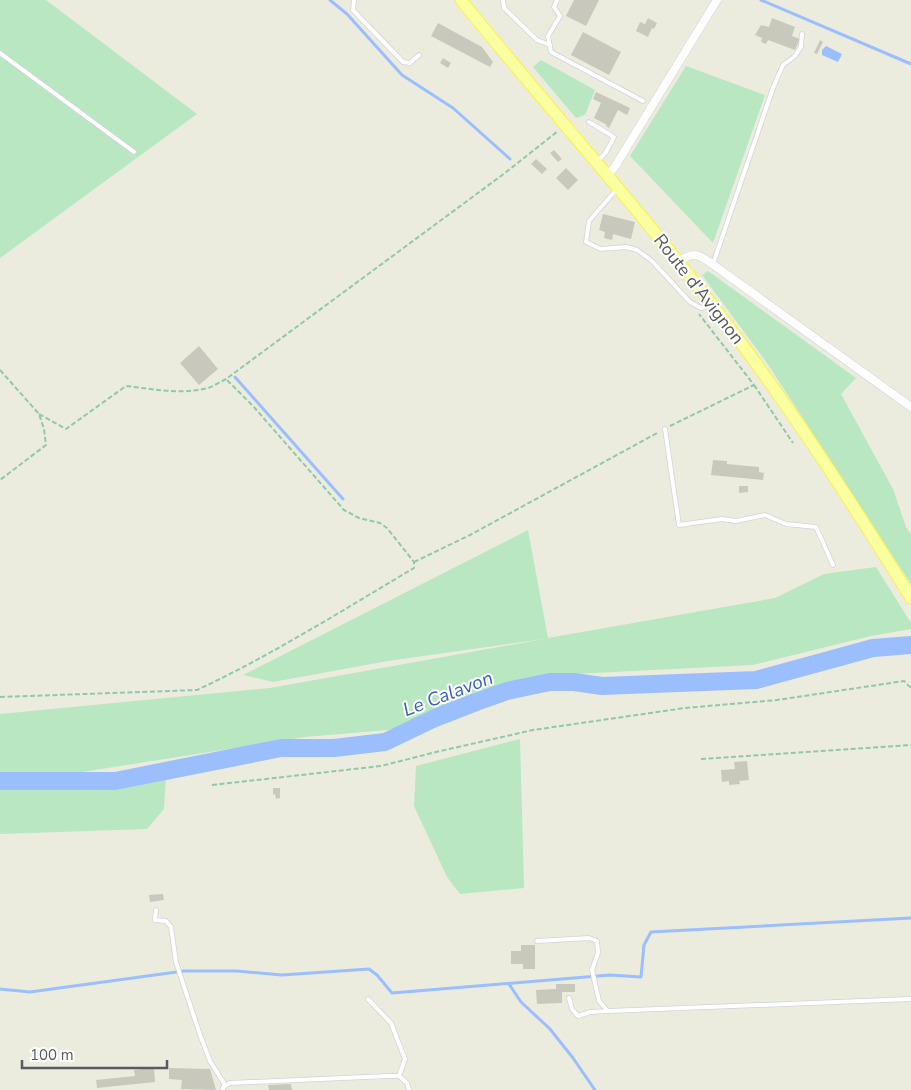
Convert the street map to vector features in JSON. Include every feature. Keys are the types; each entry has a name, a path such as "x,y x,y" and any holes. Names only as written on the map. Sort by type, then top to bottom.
{"main road":[{"name":"Route d'Avignon","path":"461,0 679,262 713,306 775,390 848,498 911,598"}],"street":[{"path":"607,175 614,168 717,0"},
{"path":"679,262 686,256 702,257 911,407"}],"lane":[{"path":"354,0 353,10 402,62 410,64 419,55"},
{"path":"504,0 504,8 537,40 550,45"},
{"path":"558,0 554,7 560,16 548,36 552,52 643,101"},
{"path":"713,264 772,88 783,65 801,47 802,34"},
{"path":"0,52 134,152"},
{"path":"589,122 614,137 606,152 597,163"},
{"path":"618,188 589,221 586,242 601,249 626,247 637,250 652,261 690,302 702,308 713,306"},
{"path":"665,429 679,525 722,519 736,521 765,515 786,524 816,527 833,564"},
{"path":"156,910 155,920 166,921 171,927 176,962 199,1032 210,1061 225,1085"},
{"path":"537,941 589,938 597,941 598,953 592,970 599,1001 608,1011"},
{"path":"569,998 572,1009 578,1016 590,1012 608,1011 911,999"},
{"path":"368,999 391,1023 405,1059 399,1076"},
{"path":"223,1090 223,1087 230,1083 399,1076 407,1083 409,1090"}],"path":[{"path":"0,370 39,414 66,429 126,386 162,391 190,391 210,388 226,379 505,173 565,125"},
{"path":"690,302 754,385 793,442"},
{"path":"0,697 197,690 222,679 414,568 414,562 387,528 380,523 359,518 344,510 253,406 226,379"},
{"path":"414,562 470,535 665,429 754,385"},
{"path":"0,480 46,445 44,429 39,414"},
{"path":"212,786 382,766 533,730 685,708 777,700 904,681 911,688"},
{"path":"701,759 911,745"}],"green space":[{"path":"0,0 46,0 197,114 0,258"},
{"path":"541,60 595,90 585,115 576,118 533,67"},
{"path":"686,66 765,95 713,243 630,156"},
{"path":"708,271 856,378 841,394 893,489 906,527 911,534 911,584 765,360 702,275"},
{"path":"528,530 548,638 775,598 824,574 876,567 911,623 911,629 871,636 753,665 554,675 517,682 399,729 305,737 63,775 0,775 0,714 270,688 544,639 388,661 273,682 243,675"},
{"path":"520,739 524,888 460,894 447,877 414,806 416,766"},
{"path":"166,777 164,809 147,829 0,834 0,789 119,788"}],"water":[{"path":"826,46 842,54 838,62 822,55 822,50"}],"building":[{"path":"574,0 599,0 586,26 566,16"},
{"path":"648,18 657,23 654,29 652,28 648,37 636,31 640,22 645,24"},
{"path":"772,18 795,27 792,36 800,39 795,50 768,40 766,44 761,42 762,38 755,35 761,25 769,27"},
{"path":"438,23 482,47 493,62 490,67 431,36"},
{"path":"583,32 621,52 609,75 571,55"},
{"path":"820,40 823,42 817,54 814,53"},
{"path":"443,58 451,63 448,68 440,63"},
{"path":"596,92 630,108 627,115 618,110 609,128 594,118 601,103 593,99"},
{"path":"554,150 562,159 558,162 550,153"},
{"path":"536,159 547,169 542,174 531,164"},
{"path":"566,168 578,180 568,190 556,178"},
{"path":"603,214 635,222 631,239 613,234 612,240 604,238 605,232 599,230"},
{"path":"199,346 218,369 199,385 180,363"},
{"path":"713,460 727,461 727,464 759,467 759,472 764,473 763,480 711,475"},
{"path":"739,486 748,486 748,492 739,493"},
{"path":"747,761 749,780 739,781 740,784 729,785 729,781 722,782 721,770 735,769 734,762"},
{"path":"273,788 280,788 280,798 276,799 275,794 273,795"},
{"path":"163,894 164,900 150,902 149,895"},
{"path":"521,945 535,945 535,969 523,969 523,964 511,964 511,951 521,951"},
{"path":"556,984 575,984 575,992 562,992 562,1003 537,1004 536,990 556,989"},
{"path":"154,1068 155,1082 97,1088 96,1080 135,1076 134,1070"},
{"path":"169,1068 210,1069 216,1090 181,1089 182,1080 169,1079"},
{"path":"291,1084 292,1090 269,1090 268,1085"}],"waterway":[{"path":"330,0 347,14 402,75 453,108 510,159"},
{"path":"761,0 911,64"},
{"path":"235,377 343,499"},
{"name":"Le Calavon","path":"0,781 115,781 281,748 334,748 385,742 435,718 476,702 507,691 550,682 574,682 602,686 756,680 873,648 911,645"},
{"path":"0,989 30,992 184,971 237,971 282,975 369,969 377,975 392,993 610,975 641,977 644,945 651,932 911,918"},
{"path":"509,984 521,1002 550,1029 595,1090"}]}
